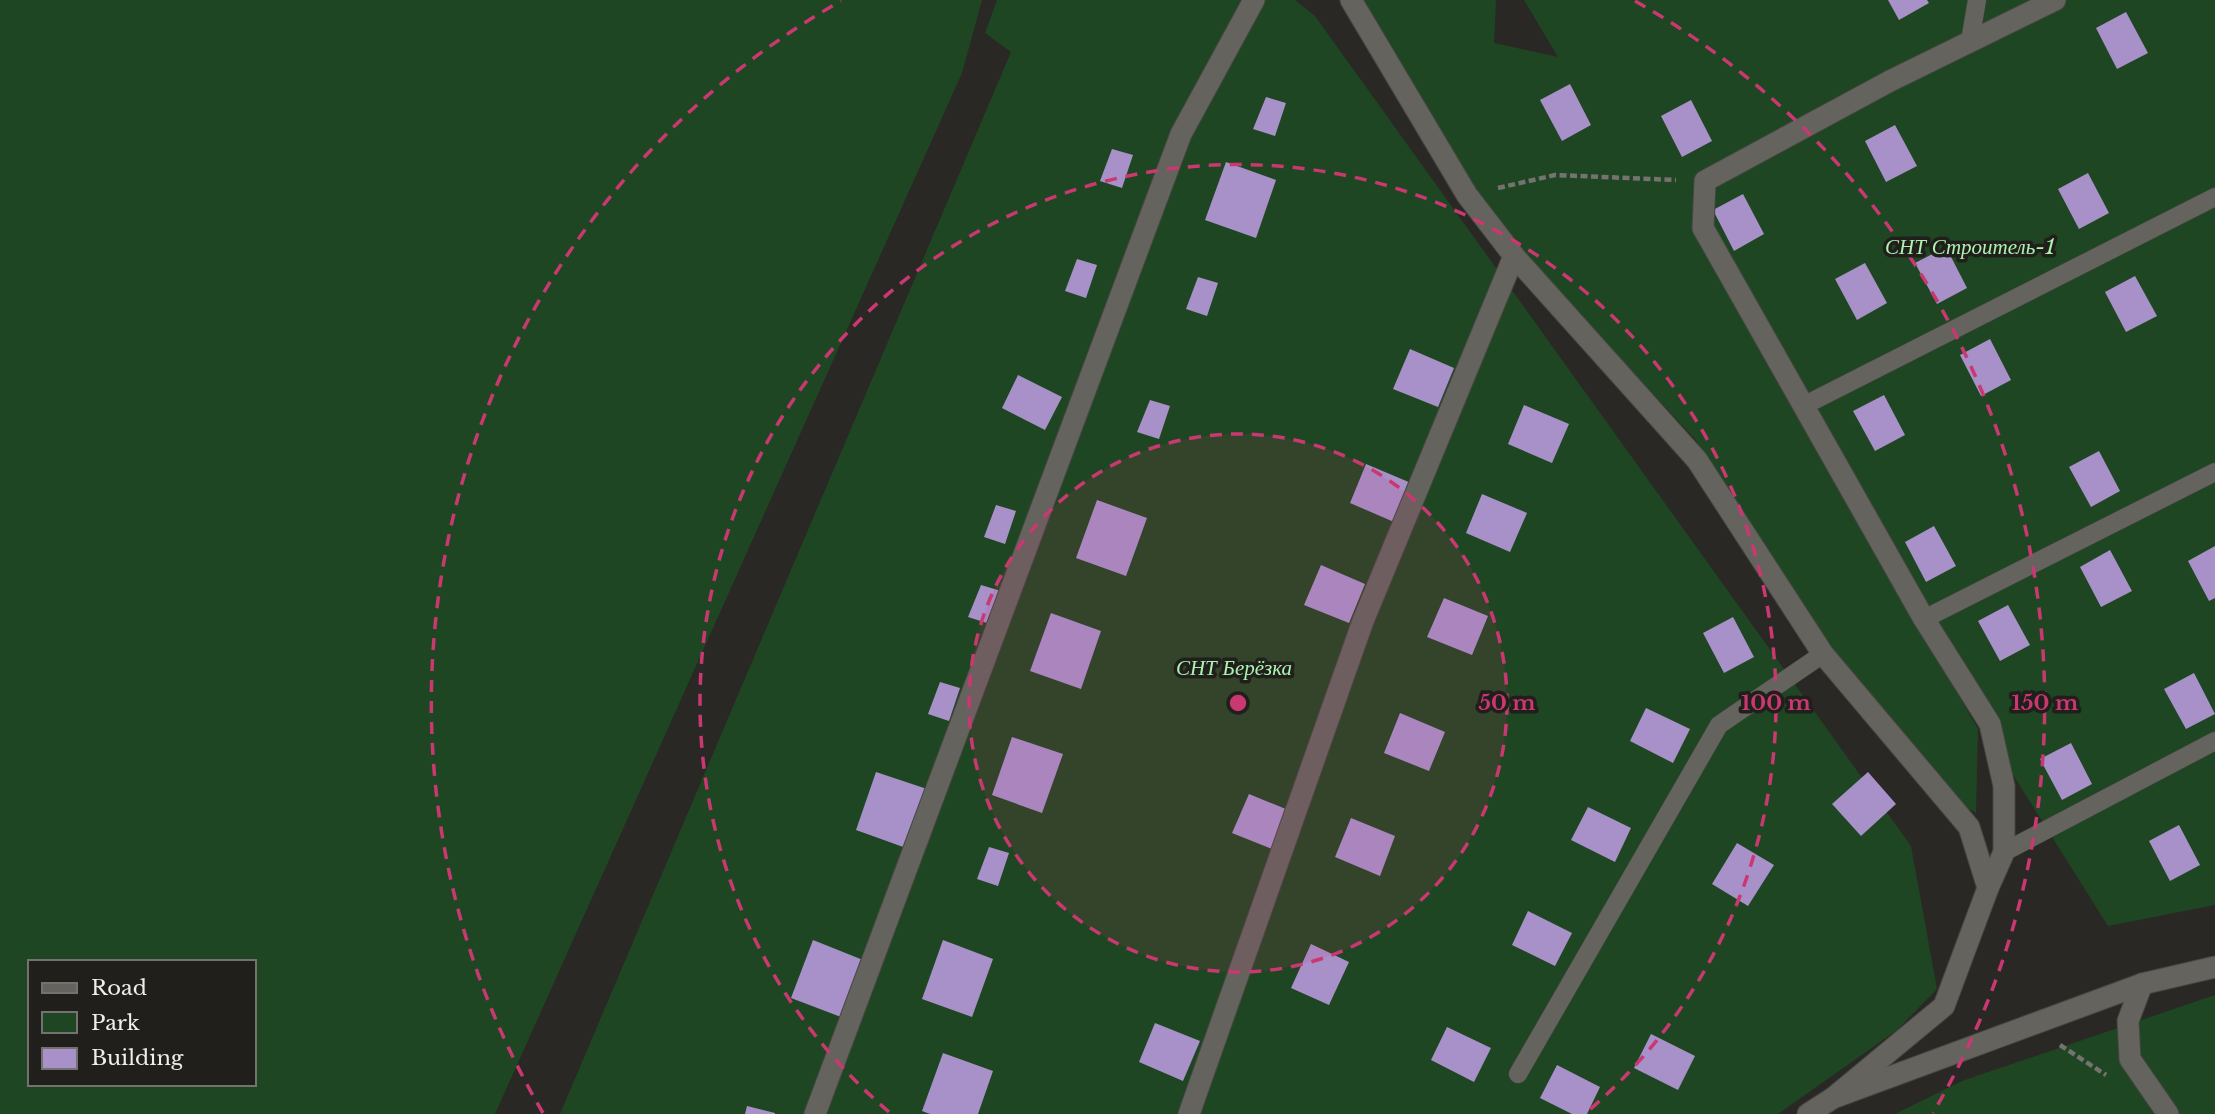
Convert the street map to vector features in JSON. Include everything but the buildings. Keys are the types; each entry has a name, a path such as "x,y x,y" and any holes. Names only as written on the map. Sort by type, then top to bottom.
{"street":[{"path":"815,1114 1181,134 1254,0"},
{"path":"1351,0 1467,195 1514,256 1697,460 1823,654 1969,827 1988,888"},
{"path":"1808,1114 1833,1098 1944,1006 2004,852 2004,786 1990,724 1924,619 1703,228 1705,181 1889,81 2055,0"},
{"path":"1189,1114 1363,621 1514,256"},
{"path":"1833,1098 2142,984 2215,967"},
{"path":"2142,984 2128,1021 2130,1059 2168,1114"}],"lane":[{"path":"1970,41 1978,0"},
{"path":"1804,406 2215,197"},
{"path":"1924,619 2215,472"},
{"path":"1518,1074 1719,725 1823,654"},
{"path":"2004,852 2215,740"}],"path":[{"path":"1467,195 1555,175 1705,181"},
{"path":"2015,1031 2058,1044 2116,1082"}],"green space":[{"path":"0,0 982,0 962,73 495,1114 0,1114"},
{"name":"СНТ Берёзка","path":"997,0 1295,0 1315,16 1911,846 1937,989 1897,1030 1778,1114 560,1114 1011,52 985,33"},
{"name":"СНТ Строитель-1","path":"1362,0 1496,0 1494,43 1558,57 1524,0 2215,0 2215,905 2108,926 1907,606 1978,729 1976,813 1957,802 1831,651 1695,439 1521,251 1456,160"},
{"path":"2215,995 2215,1114 1895,1114 1962,1081"}]}
